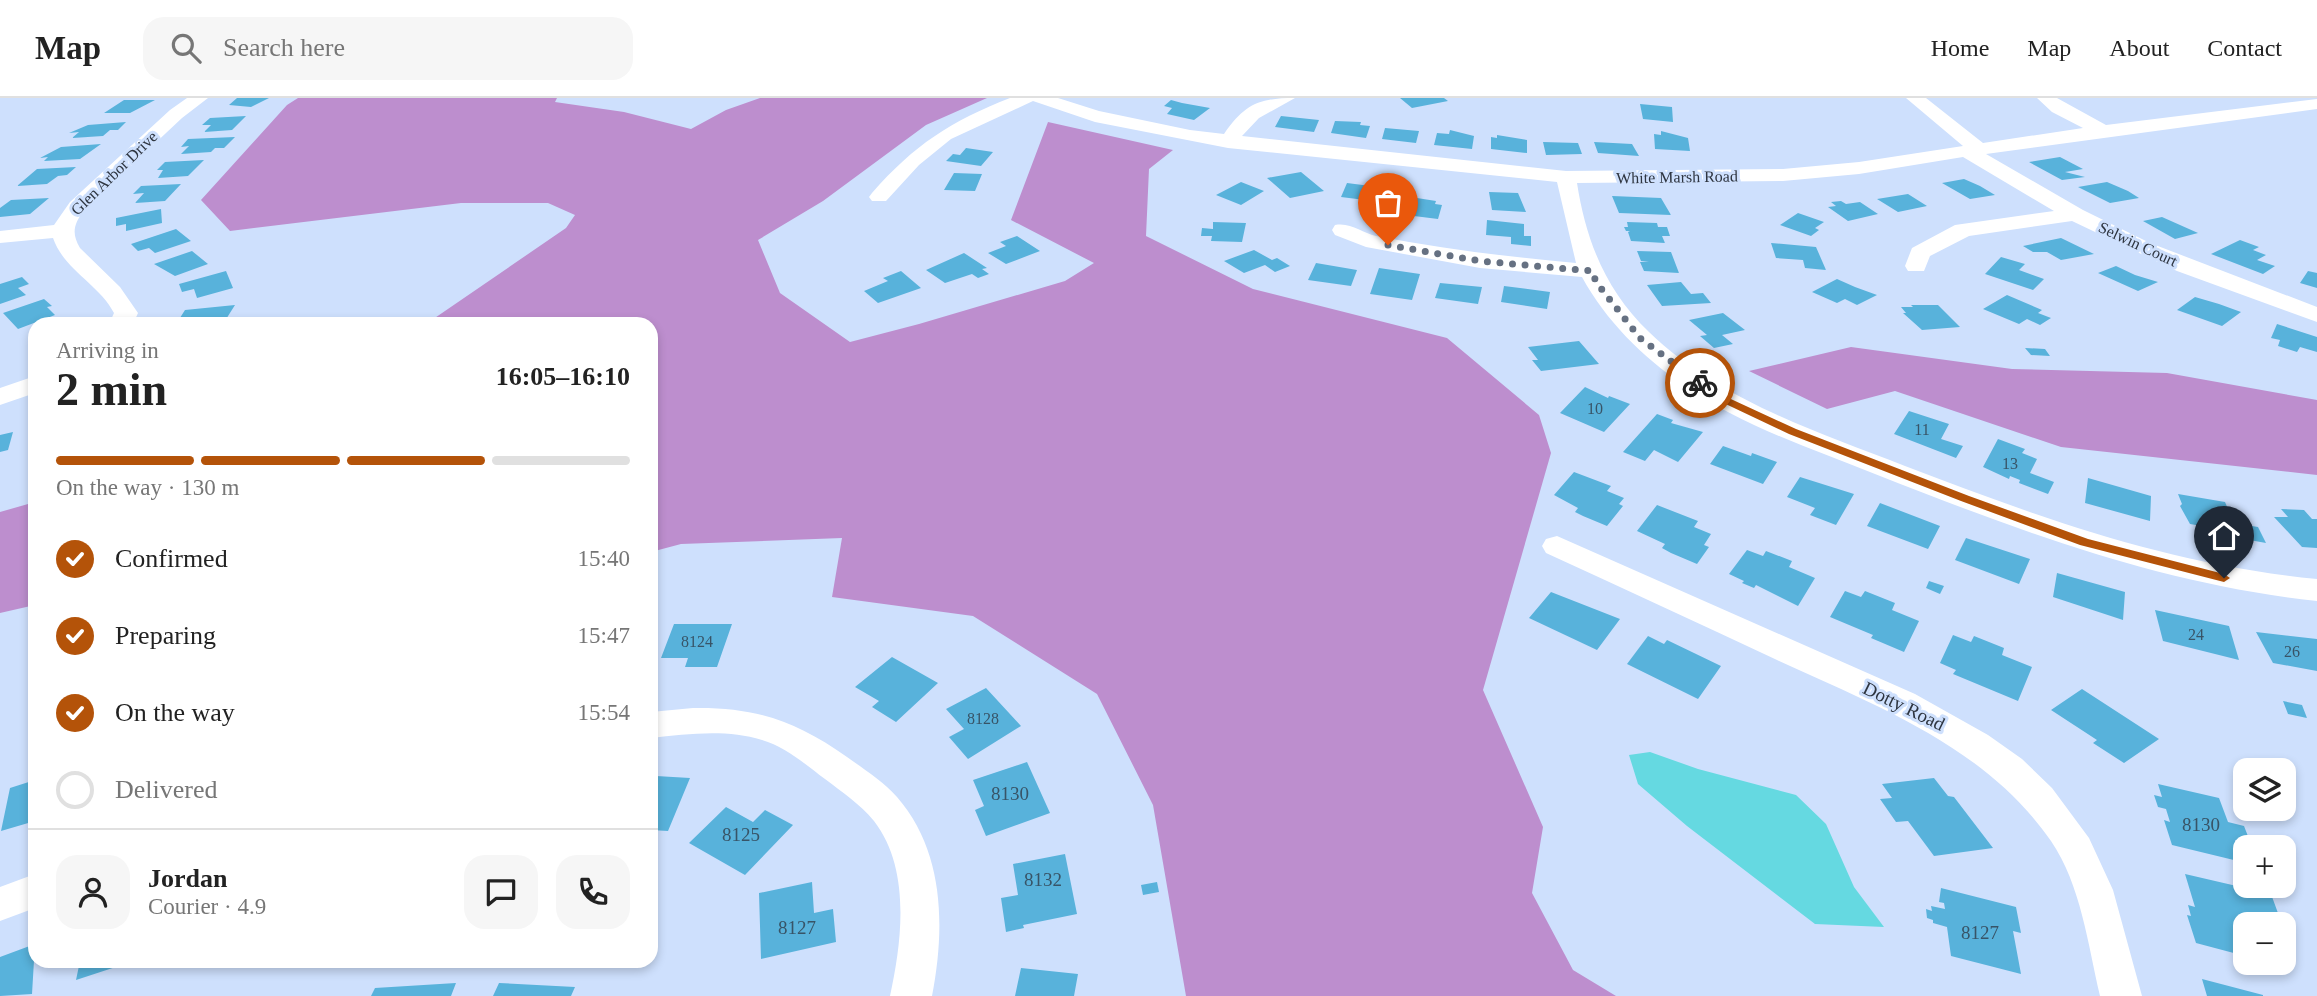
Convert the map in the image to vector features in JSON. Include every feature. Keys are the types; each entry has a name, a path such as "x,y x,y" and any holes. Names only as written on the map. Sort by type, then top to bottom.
{"street":[{"name":"Glen Arbor Drive","path":"124,317 126,313 122,300 65,245 63,231 77,206 176,114 199,98"},
{"path":"879,197 902,169 932,142 963,123 1026,98"},
{"name":"White Marsh Road","path":"1040,98 1126,124 1228,142 1566,177 1783,175 1885,165 2102,131 2317,104"},
{"path":"1228,142 1241,122 1255,110 1286,98"},
{"name":"Selwin Court","path":"1915,98 1974,151 2075,214 2154,253 2317,315"},
{"path":"2046,98 2058,108 2102,131"},
{"path":"1566,177 1569,205 1596,282 1640,338 1717,396 1793,431 2084,542 2199,573 2274,587 2317,590"},
{"path":"1916,266 1920,253 1963,230 2075,214"},
{"path":"1343,230 1366,241 1480,261 1592,271"},
{"path":"0,237 63,231"},
{"path":"0,397 28,387"},
{"name":"Dotty Road","path":"1557,546 1927,715 1949,726 2014,772 2047,806 2067,833 2082,864 2098,905 2121,996"},
{"path":"658,725 714,721 765,727 801,743 867,791 890,815 911,858 921,903 919,961 911,996"},
{"path":"0,904 28,894"}],"shaded area":[{"path":"298,98 557,98 555,102 624,112 691,129 726,110 760,98 987,98 926,125 823,201 758,240 780,293 850,342 1065,281 1094,263 1011,220 1048,122 1173,150 1149,169 1146,236 1253,289 1447,338 1539,415 1551,453 1483,690 1543,827 1532,893 1573,970 1616,996 1186,996 1153,805 1097,694 973,616 832,597 842,538 681,544 658,550 658,317 436,317 566,228 575,215 548,203 461,203 230,231 201,200 287,105"},
{"path":"1851,347 2012,369 2167,373 2317,400 2317,475 2061,447 1895,391 1827,409 1749,371"},
{"path":"28,504 28,607 0,613 0,512"},
{"path":"1650,752 1698,769 1796,795 1826,824 1854,887 1884,927 1815,924 1687,826 1638,784 1629,755"}],"building":[{"path":"237,98 269,98 251,107 229,105"},
{"path":"1400,98 1444,98 1448,101 1412,108"},
{"path":"124,100 155,100 130,113 104,113"},
{"path":"1171,100 1210,108 1194,120 1167,114 1172,108 1164,106"},
{"path":"1640,104 1672,107 1673,122 1643,119"},
{"path":"246,116 232,130 204,132 211,125 202,125 210,118"},
{"path":"1281,116 1319,120 1314,132 1275,127"},
{"path":"1335,121 1361,122 1360,125 1370,126 1366,138 1331,133"},
{"path":"126,122 118,130 110,130 103,136 72,138 79,132 69,133 88,125"},
{"path":"1385,128 1419,131 1416,143 1382,139"},
{"path":"1450,130 1474,136 1472,149 1434,145 1437,133 1449,134"},
{"path":"1661,131 1688,138 1690,151 1655,149 1654,134 1661,135"},
{"path":"1497,135 1527,140 1527,153 1491,149 1491,137 1497,138"},
{"path":"235,137 224,148 215,148 211,152 181,154 189,146 181,147 188,139"},
{"path":"1543,142 1578,143 1582,154 1546,155"},
{"path":"1594,142 1632,144 1639,156 1598,153"},
{"path":"101,144 80,159 44,161 48,157 40,158 61,147"},
{"path":"966,148 993,152 981,166 946,161 953,154 960,155"},
{"path":"2060,157 2083,169 2065,172 2085,177 2062,180 2029,162"},
{"path":"204,160 188,176 158,178 163,170 157,170 165,162"},
{"path":"76,167 67,175 58,176 47,184 17,186 37,169"},
{"path":"1301,172 1324,191 1290,198 1267,178"},
{"path":"954,173 982,174 975,191 944,190"},
{"path":"1964,179 1995,195 1970,199 1942,183"},
{"path":"1241,182 1264,191 1241,205 1216,195"},
{"path":"2107,182 2139,198 2110,203 2078,187"},
{"path":"1347,183 1386,188 1381,202 1341,197"},
{"path":"181,184 165,201 135,203 144,193 133,194 141,186"},
{"path":"1489,192 1518,193 1526,212 1492,210"},
{"path":"1908,194 1927,206 1898,212 1877,199"},
{"path":"1612,196 1661,198 1671,215 1619,213"},
{"path":"49,198 30,214 0,217 0,208 11,200"},
{"path":"1417,198 1436,201 1435,204 1442,205 1438,219 1398,214 1403,200 1416,201"},
{"path":"1841,201 1846,204 1860,202 1878,214 1848,221 1828,207 1836,206 1831,202"},
{"path":"161,209 162,223 126,231 126,224 116,226 116,218"},
{"path":"1798,213 1824,222 1815,228 1819,230 1811,236 1780,225"},
{"path":"2162,217 2198,233 2175,239 2143,221"},
{"path":"1487,220 1524,224 1524,236 1531,236 1531,246 1511,244 1511,237 1486,235"},
{"path":"1213,222 1246,223 1242,242 1211,241 1212,236 1201,236 1202,228 1213,229"},
{"path":"1627,222 1657,223 1658,227 1667,227 1670,236 1662,236 1665,243 1631,241 1630,231 1626,231 1624,227 1628,227"},
{"path":"176,229 191,241 155,253 149,248 138,251 131,244"},
{"path":"1017,236 1040,251 1006,264 988,253 1006,246 1000,242"},
{"path":"2061,238 2094,254 2061,260 2047,252 2033,252 2023,246"},
{"path":"2240,240 2259,247 2253,250 2266,255 2257,260 2275,266 2263,274 2211,254"},
{"path":"1771,243 1816,247 1826,270 1805,268 1803,260 1776,258"},
{"path":"1254,250 1290,266 1275,272 1265,265 1244,273 1224,261"},
{"path":"192,251 208,264 175,276 154,264"},
{"path":"1637,251 1671,252 1679,273 1644,271 1640,262 1649,262 1641,261"},
{"path":"964,253 987,268 982,269 989,274 978,278 972,274 945,283 926,270"},
{"path":"2001,257 2025,264 2019,270 2044,279 2033,290 1985,274"},
{"path":"1316,263 1357,270 1351,286 1308,280"},
{"path":"2116,266 2158,282 2138,291 2098,273"},
{"path":"1379,268 1420,274 1412,300 1370,294"},
{"path":"226,271 233,288 197,298 194,289 182,292 179,284"},
{"path":"901,271 921,288 878,303 864,291 888,281 883,278"},
{"path":"2308,271 2317,273 2317,288 2300,283"},
{"path":"22,277 29,284 18,288 26,295 0,304 0,284"},
{"path":"1837,279 1877,295 1857,305 1845,299 1837,303 1812,292"},
{"path":"1681,282 1691,294 1703,293 1711,303 1662,306 1647,285"},
{"path":"1440,283 1482,287 1478,304 1435,298"},
{"path":"1504,286 1550,292 1547,309 1501,302"},
{"path":"2007,295 2042,310 2038,313 2051,318 2040,325 2027,319 2019,324 1983,309"},
{"path":"2195,297 2241,312 2222,326 2177,310"},
{"path":"44,299 52,306 47,307 55,315 28,317 28,325 18,329 3,313"},
{"path":"235,305 227,317 181,317 185,310"},
{"path":"1911,305 1938,305 1960,327 1922,330 1903,313 1906,313 1901,307 1913,307"},
{"path":"1723,313 1745,330 1722,335 1733,344 1714,348 1700,336 1707,335 1689,320"},
{"path":"2277,324 2317,337 2317,352 2300,347 2297,352 2278,346 2280,340 2271,338"},
{"path":"1579,341 1599,364 1541,371 1532,360 1538,360 1528,347"},
{"path":"2025,348 2045,349 2050,356 2031,355"},
{"path":"1585,387 1608,398 1609,396 1630,404 1604,432 1560,413"},
{"path":"1909,411 1949,424 1941,439 1963,446 1956,458 1894,434"},
{"path":"1657,414 1673,420 1671,423 1703,432 1678,462 1654,450 1645,461 1623,452"},
{"path":"13,432 8,450 0,452 0,435"},
{"path":"1998,439 2025,449 2022,453 2037,459 2030,473 2054,482 2048,494 2019,483 2020,480 2010,476 2009,479 1983,467"},
{"path":"1723,446 1777,462 1763,484 1710,464"},
{"path":"1574,472 1611,486 1607,491 1624,498 1619,504 1623,506 1607,526 1575,512 1578,508 1554,495"},
{"path":"1800,477 1854,494 1836,525 1810,515 1815,508 1787,497"},
{"path":"2088,478 2151,496 2150,521 2085,503"},
{"path":"2178,494 2225,502 2234,523 2258,527 2266,543 2233,537 2231,531 2190,524 2180,506 2182,504"},
{"path":"1880,503 1940,526 1928,549 1867,526"},
{"path":"1657,505 1698,521 1694,527 1711,534 1704,545 1709,547 1697,564 1671,553 1662,548 1665,544 1637,531"},
{"path":"2281,509 2304,510 2312,519 2317,519 2317,548 2302,547 2274,517 2288,517"},
{"path":"1966,538 2030,559 2019,584 1955,560"},
{"path":"1747,550 1763,556 1766,551 1792,561 1789,567 1815,578 1798,606 1756,585 1754,588 1742,583 1744,581 1729,574"},
{"path":"2057,573 2125,592 2123,620 2053,597"},
{"path":"1929,581 1944,586 1940,594 1926,588"},
{"path":"1845,591 1861,597 1865,591 1895,603 1892,610 1919,621 1904,652 1871,638 1873,635 1830,617"},
{"path":"1551,592 1620,619 1597,650 1529,618"},
{"path":"2155,610 2229,626 2239,660 2163,641"},
{"path":"674,624 732,624 717,667 685,667 688,658 661,658"},
{"path":"2256,632 2317,639 2317,671 2273,663"},
{"path":"1953,635 1971,642 1974,636 2004,648 2002,655 2032,667 2018,701 1953,674 1956,670 1940,663"},
{"path":"1648,636 1664,644 1667,640 1721,666 1698,699 1627,664"},
{"path":"892,657 938,683 896,722 872,707 879,701 855,687"},
{"path":"986,688 1021,726 968,759 949,737 964,729 946,709"},
{"path":"2082,689 2159,739 2124,763 2093,743 2097,740 2051,710"},
{"path":"2283,701 2302,705 2307,718 2288,714"},
{"path":"1027,762 1050,813 986,836 975,810 984,806 973,780"},
{"path":"658,776 690,778 668,831 658,830"},
{"path":"1934,778 1948,796 1954,797 1993,848 1934,856 1908,821 1896,822 1880,799 1892,798 1882,784"},
{"path":"28,782 28,823 1,831 10,788"},
{"path":"2158,784 2219,798 2228,822 2244,826 2248,835 2233,835 2233,860 2172,845 2164,820 2170,822 2166,809 2158,807 2154,795 2162,797"},
{"path":"726,807 753,822 765,810 793,825 745,875 689,843"},
{"path":"1065,854 1077,914 1023,925 1024,928 1006,932 1001,898 1018,895 1013,864"},
{"path":"2185,874 2233,885 2233,898 2272,898 2278,912 2233,912 2233,953 2196,943 2187,915 2191,916 2188,905 2195,907"},
{"path":"812,882 814,913 833,909 836,942 761,959 759,893"},
{"path":"1157,882 1159,892 1143,895 1141,885"},
{"path":"1941,888 2016,907 2021,933 2013,931 2021,974 1951,956 1947,927 1927,918 1926,909 1932,911 1931,906 1945,909 1944,903 1939,902"},
{"path":"28,947 28,968 34,968 32,994 0,996 0,957"},
{"path":"79,968 113,968 76,980"},
{"path":"1021,968 1078,974 1074,996 1015,996"},
{"path":"2202,979 2263,995 2263,996 2207,996"},
{"path":"456,983 451,996 371,996 375,988"},
{"path":"499,983 575,987 571,996 493,996"}],"way so far":[{"path":"1388,245 1480,261 1592,271 1596,282 1640,338 1700,383"}],"route":[{"path":"1700,383 1717,396 1793,431 1965,499 2084,542 2224,578"}]}
